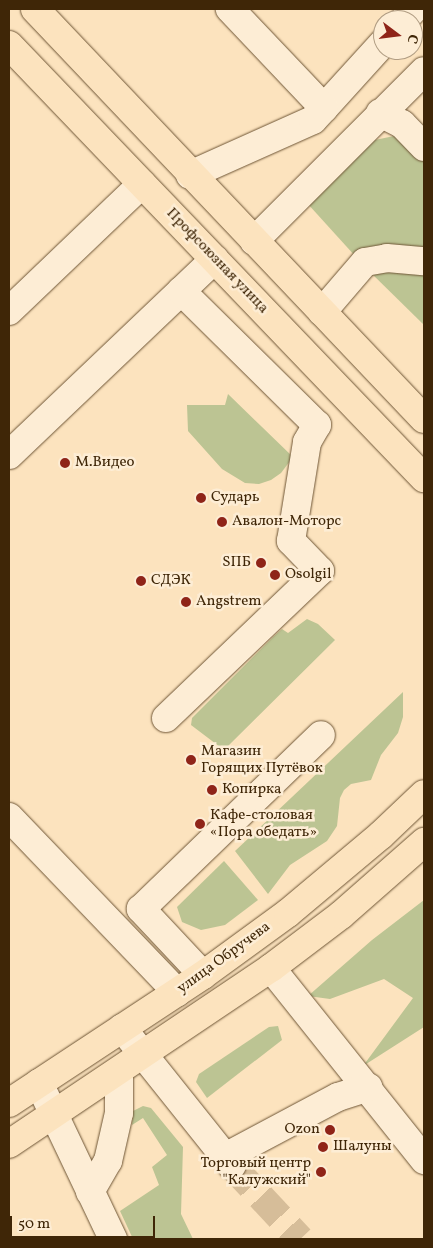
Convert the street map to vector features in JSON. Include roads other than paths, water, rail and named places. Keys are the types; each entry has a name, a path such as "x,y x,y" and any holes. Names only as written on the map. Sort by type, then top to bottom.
{"main road":[{"path":"35,9 424,419"},
{"name":"Профсоюзная улица","path":"9,45 424,478"},
{"name":"улица Обручева","path":"9,1103 203,975 288,912 381,835 424,794"},
{"path":"9,1144 119,1073 271,968 341,915 424,842"}],"street":[{"path":"230,9 324,108"},
{"path":"190,174 313,120 373,54"},
{"path":"254,241 380,112 424,70"},
{"path":"380,112 402,124 424,147"},
{"path":"9,311 142,184"},
{"path":"322,312 365,262 387,258 424,261"},
{"path":"9,455 215,259"},
{"path":"166,718 320,571 291,541 307,442 317,425 181,291"},
{"path":"203,975 142,909 321,735"},
{"path":"9,817 177,992"},
{"path":"271,968 424,1160"},
{"path":"122,1028 228,1162 338,1097 368,1088"},
{"path":"90,1192 108,1161 121,1102 119,1073"},
{"path":"39,1083 113,1239"}],"tunnel":[{"path":"232,1166 300,1239"}],"place":[{"name":"М.Видео","path":"65,463"},
{"name":"Сударь","path":"201,498"},
{"name":"Авалон-Моторс","path":"222,522"},
{"name":"SПБ","path":"261,563"},
{"name":"Osolgil","path":"275,575"},
{"name":"СДЭК","path":"141,581"},
{"name":"Angstrem","path":"186,602"},
{"name":"Магазин Горящих Путёвок","path":"191,760"},
{"name":"Копирка","path":"212,790"},
{"name":"Кафе-столовая «Пора обедать»","path":"200,824"},
{"name":"Ozon","path":"330,1130"},
{"name":"Шалуны","path":"323,1147"},
{"name":"Торговый центр \"Калужский\"","path":"321,1172"}]}
